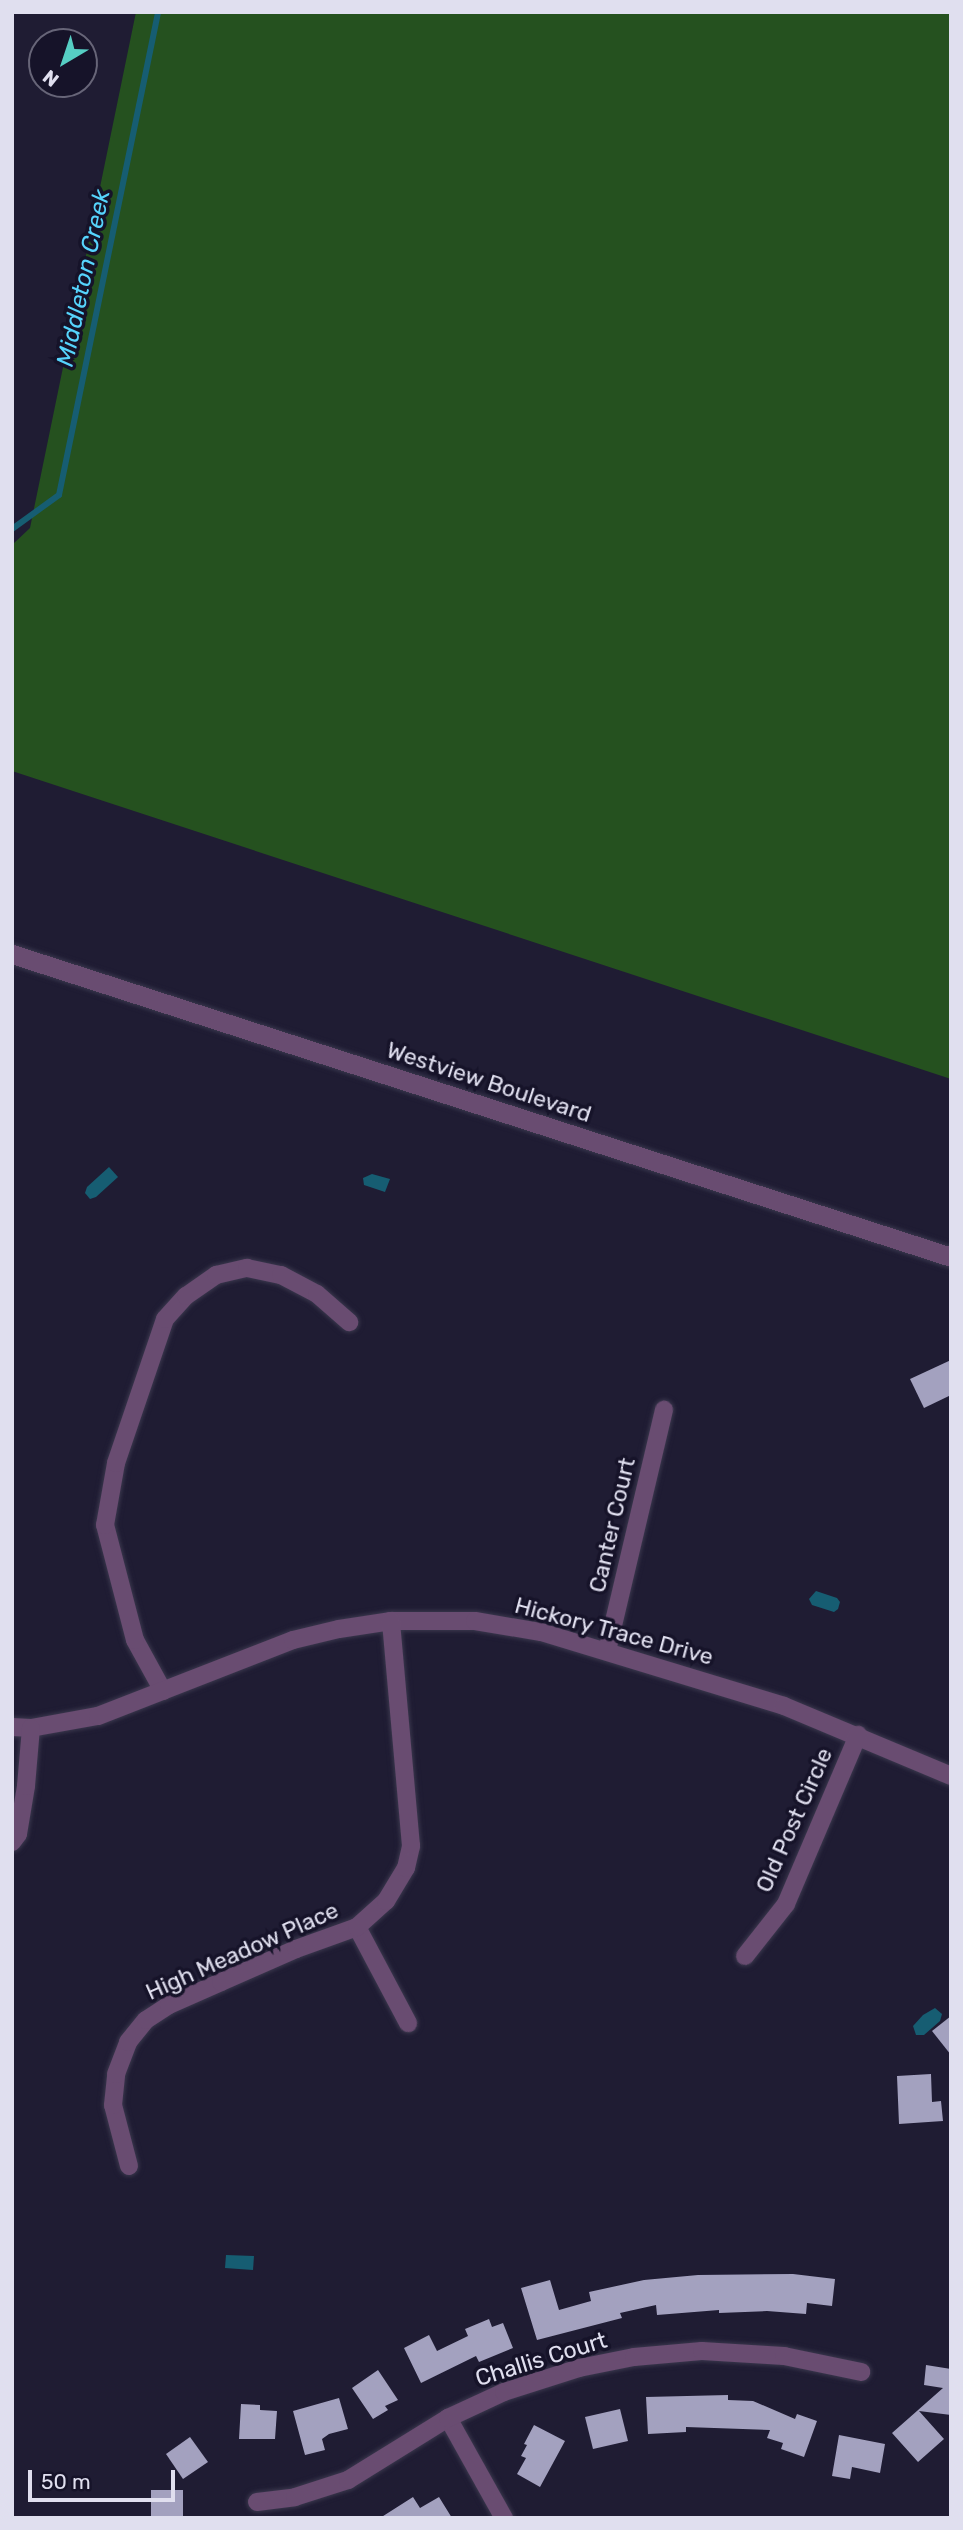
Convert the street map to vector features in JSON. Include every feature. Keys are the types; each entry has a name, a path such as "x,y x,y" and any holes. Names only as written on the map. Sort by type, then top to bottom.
{"street":[{"name":"Westview Boulevard","path":"12,954 951,1256"},
{"path":"163,1691 135,1640 105,1525 116,1463 165,1319 186,1296 216,1275 247,1268 281,1275 317,1294 349,1322"},
{"name":"Canter Court","path":"607,1651 664,1410"},
{"name":"Hickory Trace Drive","path":"12,1727 31,1728 98,1716 293,1640 391,1621 475,1621 541,1632 784,1706 951,1776"},
{"name":"High Meadow Place","path":"129,2166 113,2105 116,2074 128,2042 146,2020 169,2005 221,1982 357,1927 386,1901 406,1868 411,1846 391,1621"},
{"path":"12,1842 18,1834 26,1786 31,1728"},
{"name":"Old Post Circle","path":"745,1956 786,1904 858,1735"},
{"path":"357,1927 408,2023"},
{"name":"Challis Court","path":"257,2502 295,2497 348,2480 448,2418 517,2388 579,2368 634,2357 702,2351 784,2356 861,2372"},
{"path":"448,2418 505,2518"}],"green space":[{"path":"136,12 951,12 951,1079 12,771 12,545 30,528"}],"water":[{"path":"109,1167 118,1177 96,1197 90,1199 85,1193 87,1187"},
{"path":"372,1174 390,1179 385,1192 364,1185 363,1178"},
{"path":"816,1591 837,1598 840,1602 838,1609 834,1612 812,1605 809,1599"},
{"path":"935,2008 942,2014 940,2021 924,2035 916,2035 913,2026 923,2015"},
{"path":"226,2255 254,2256 253,2270 225,2268"}],"building":[{"path":"951,1360 951,1395 924,1408 910,1379"},
{"path":"951,2016 951,2055 932,2031"},
{"path":"931,2074 932,2102 941,2101 943,2121 899,2124 897,2076"},
{"path":"793,2274 835,2279 832,2306 807,2303 806,2314 767,2311 719,2313 719,2310 657,2315 656,2305 620,2313 622,2318 537,2340 521,2288 550,2280 559,2310 591,2301 589,2292 644,2280 698,2275"},
{"path":"489,2319 492,2327 503,2323 513,2348 479,2362 476,2356 421,2383 404,2348 429,2335 437,2351 468,2336 465,2329"},
{"path":"926,2365 951,2369 951,2415 919,2411 944,2439 918,2462 892,2433 943,2388 924,2385"},
{"path":"378,2370 398,2400 385,2406 388,2410 373,2419 352,2388"},
{"path":"728,2395 728,2400 753,2401 795,2419 797,2414 817,2421 804,2457 781,2449 783,2443 767,2438 770,2430 686,2427 686,2432 648,2434 646,2397"},
{"path":"339,2398 348,2429 329,2434 322,2439 325,2450 305,2455 293,2411"},
{"path":"241,2404 260,2405 260,2410 277,2411 275,2439 239,2439"},
{"path":"620,2409 628,2441 593,2449 585,2417"},
{"path":"534,2425 565,2441 540,2487 517,2474 526,2458 521,2456"},
{"path":"839,2435 885,2444 880,2473 852,2467 850,2479 832,2476"},
{"path":"190,2437 208,2462 183,2479 166,2454"},
{"path":"151,2490 183,2490 183,2518 151,2518"},
{"path":"413,2497 420,2508 439,2497 452,2518 380,2518"}],"waterway":[{"name":"Middleton Creek","path":"12,529 59,495 158,12"}]}
